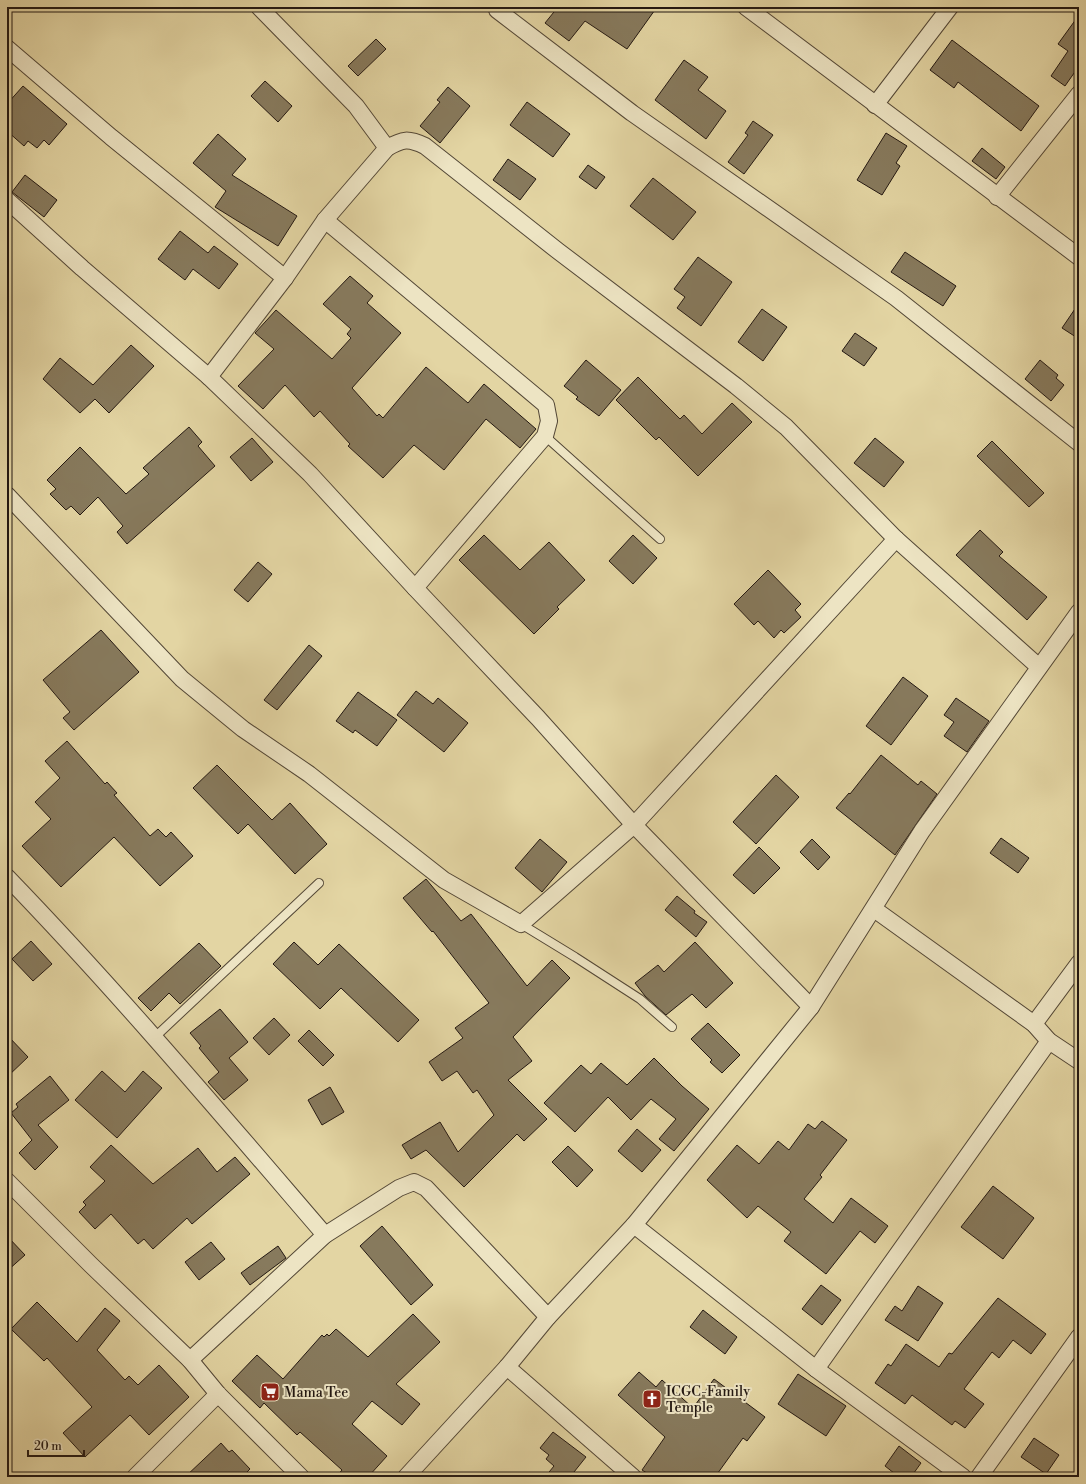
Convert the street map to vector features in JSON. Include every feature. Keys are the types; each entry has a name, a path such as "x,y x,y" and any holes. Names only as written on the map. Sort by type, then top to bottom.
{"street":[{"path":"259,7 356,106 387,148"},
{"path":"500,7 497,10 632,113 896,298 1079,443"},
{"path":"875,105 950,7"},
{"path":"750,8 875,105 1079,257"},
{"path":"7,48 111,137 285,278"},
{"path":"997,197 1079,94"},
{"path":"209,376 285,278 325,220 387,148 400,141 413,140 425,146 558,251 736,386 786,427 896,539 1039,666"},
{"path":"7,200 82,268 209,376 310,474 414,588 538,718 634,825 811,1007"},
{"path":"325,220 546,405 548,421 545,436 414,588"},
{"path":"7,494 182,680 243,729 309,774 444,880 521,924 634,825 896,539"},
{"path":"406,1477 507,1367 548,1317 634,1225 811,1007 922,831 1079,612"},
{"path":"7,877 155,1037 325,1235"},
{"path":"874,909 1034,1024 1050,1041 1079,1062"},
{"path":"1034,1024 1079,962"},
{"path":"816,1369 1050,1041"},
{"path":"7,1181 91,1265 190,1360 218,1394 301,1477"},
{"path":"190,1360 325,1235 399,1188 414,1182 426,1188 548,1317"},
{"path":"634,1225 816,1369 963,1477"},
{"path":"979,1477 1079,1337"},
{"path":"507,1367 633,1477"},
{"path":"135,1477 218,1394"}],"lane":[{"path":"545,436 660,538"},
{"path":"155,1037 320,883"},
{"path":"521,924 640,999 672,1027"}],"building":[{"path":"558,7 657,7 627,49 585,21 569,41 545,23"},
{"path":"1079,15 1079,66 1065,86 1051,76 1068,51 1058,44"},
{"path":"376,39 386,49 358,76 348,66"},
{"path":"952,40 1039,106 1021,131 958,82 954,88 930,70"},
{"path":"684,60 708,77 698,90 726,111 706,139 655,100"},
{"path":"265,81 292,106 278,122 251,96"},
{"path":"23,86 67,124 49,145 44,140 37,148 28,141 24,146 7,131 7,104"},
{"path":"448,87 470,106 440,143 420,126 440,102 437,100"},
{"path":"527,102 570,134 553,157 510,125"},
{"path":"753,121 773,135 744,174 728,162 748,135 745,133"},
{"path":"886,133 907,146 896,163 900,166 882,195 857,180"},
{"path":"218,134 246,159 232,175 297,216 278,246 215,207 226,191 193,163"},
{"path":"982,148 1005,167 996,179 972,161"},
{"path":"508,159 536,179 520,200 493,180"},
{"path":"588,165 605,177 596,189 579,177"},
{"path":"25,175 57,200 44,217 12,192"},
{"path":"653,178 696,212 673,240 630,206"},
{"path":"180,231 208,253 214,246 238,264 219,289 193,269 185,280 158,259"},
{"path":"905,252 956,286 943,306 891,272"},
{"path":"698,257 732,282 701,326 677,308 685,297 674,289"},
{"path":"350,276 373,296 367,303 401,333 352,388 377,416 379,414 383,418 426,367 468,403 484,384 536,429 520,448 486,419 444,470 414,445 383,478 348,446 350,444 320,411 314,417 285,385 263,409 238,386 274,349 255,333 276,310 332,359 351,338 347,334 351,329 323,304"},
{"path":"1079,303 1079,339 1062,328"},
{"path":"762,309 787,327 763,361 738,342"},
{"path":"855,333 877,348 864,366 842,351"},
{"path":"131,345 154,366 109,413 95,399 80,413 43,379 60,358 93,385"},
{"path":"586,360 621,390 599,416 576,399 578,397 564,386"},
{"path":"1040,360 1058,375 1056,378 1064,385 1051,401 1025,379"},
{"path":"638,377 680,419 684,415 702,434 732,403 752,422 698,476 659,437 656,440 616,400"},
{"path":"189,427 202,442 198,446 215,466 127,544 117,532 123,526 98,497 80,515 71,506 66,510 50,494 56,489 47,480 80,447 126,494 149,474 143,468"},
{"path":"252,438 273,462 251,481 230,457"},
{"path":"875,438 904,462 884,487 854,463"},
{"path":"992,441 1044,493 1029,507 977,456"},
{"path":"980,530 1003,552 999,556 1047,597 1027,620 956,555"},
{"path":"484,535 520,570 549,542 585,580 557,607 559,609 534,634 459,560"},
{"path":"633,535 657,558 633,584 609,561"},
{"path":"258,562 272,574 248,602 234,590"},
{"path":"768,570 801,604 795,610 801,617 784,633 781,630 774,638 758,621 754,625 734,604"},
{"path":"101,630 139,672 74,730 63,718 70,712 43,680"},
{"path":"309,645 322,656 277,710 264,700"},
{"path":"903,677 928,696 891,745 866,726"},
{"path":"416,691 433,704 438,698 468,723 444,752 397,715"},
{"path":"358,692 397,720 377,746 355,730 353,733 336,721"},
{"path":"956,698 989,721 967,752 944,736 954,722 944,715"},
{"path":"67,741 105,784 107,782 117,793 114,795 150,836 158,829 166,837 171,832 193,856 160,886 114,837 61,887 22,846 51,819 35,802 60,778 45,761"},
{"path":"881,755 918,785 921,781 937,794 895,855 836,808 849,793 850,794"},
{"path":"217,765 272,820 290,803 327,844 295,874 248,824 238,834 193,788"},
{"path":"776,775 799,797 756,844 733,822"},
{"path":"1001,838 1029,858 1018,873 990,853"},
{"path":"540,839 567,862 542,892 515,868"},
{"path":"812,839 830,857 818,870 800,852"},
{"path":"759,847 780,868 754,894 733,875"},
{"path":"426,879 461,921 471,914 527,986 552,960 570,978 513,1037 532,1061 508,1080 547,1119 524,1141 517,1134 464,1187 426,1150 411,1159 402,1145 440,1122 458,1152 494,1115 477,1090 473,1093 457,1071 442,1081 429,1062 463,1038 455,1028 489,1003 433,931 432,932 403,898"},
{"path":"677,896 695,911 694,913 707,922 696,937 665,910"},
{"path":"31,941 52,964 33,981 12,959"},
{"path":"294,942 318,965 339,944 419,1020 398,1042 341,988 320,1009 273,964"},
{"path":"695,942 733,983 706,1008 692,994 666,1015 645,996 635,983 658,965 664,972"},
{"path":"199,943 221,966 180,1004 169,993 151,1011 138,998"},
{"path":"220,1009 248,1042 229,1058 248,1080 224,1100 208,1082 219,1072 199,1048 201,1046 190,1033"},
{"path":"274,1018 290,1035 269,1055 253,1038"},
{"path":"708,1023 740,1055 722,1073 710,1062 712,1060 691,1039"},
{"path":"309,1030 334,1055 323,1066 298,1041"},
{"path":"7,1035 28,1057 7,1077"},
{"path":"654,1058 682,1086 709,1109 674,1151 659,1139 676,1119 651,1099 631,1120 608,1097 575,1132 544,1103 581,1065 591,1074 601,1063 627,1085"},
{"path":"102,1071 125,1092 143,1071 162,1088 117,1138 75,1100"},
{"path":"50,1076 69,1100 38,1125 58,1147 35,1170 19,1153 32,1140 11,1113 18,1107 16,1104"},
{"path":"330,1087 344,1112 322,1125 308,1100"},
{"path":"822,1121 847,1140 820,1175 822,1177 804,1199 833,1223 851,1198 888,1226 875,1243 860,1231 826,1274 784,1241 791,1232 758,1206 747,1218 707,1180 737,1145 759,1164 778,1141 789,1150 808,1124 815,1129"},
{"path":"637,1129 661,1150 642,1172 618,1151"},
{"path":"111,1145 153,1184 198,1148 217,1172 235,1157 250,1174 192,1224 187,1218 153,1249 144,1239 138,1244 111,1214 95,1229 79,1212 86,1205 83,1202 105,1181 90,1167"},
{"path":"568,1146 593,1170 577,1187 552,1162"},
{"path":"993,1186 1034,1218 1003,1259 961,1227"},
{"path":"382,1226 433,1285 411,1305 360,1246"},
{"path":"7,1236 25,1255 7,1271"},
{"path":"211,1242 225,1259 199,1280 185,1262"},
{"path":"278,1246 286,1258 250,1285 241,1273"},
{"path":"821,1285 841,1300 822,1325 802,1309"},
{"path":"918,1286 943,1303 918,1341 885,1320 895,1306 902,1311"},
{"path":"998,1298 1046,1334 1031,1354 1013,1340 999,1358 992,1352 964,1389 984,1404 965,1428 955,1421 952,1425 912,1395 905,1404 875,1383 888,1364 891,1366 906,1344 939,1367 949,1353 952,1354"},
{"path":"37,1302 77,1342 105,1308 120,1321 97,1350 125,1380 129,1376 138,1385 159,1365 189,1397 149,1435 130,1415 85,1457 63,1433 92,1407 47,1358 44,1361 11,1329"},
{"path":"703,1310 737,1337 725,1354 690,1327"},
{"path":"413,1314 440,1342 396,1384 420,1404 402,1425 372,1401 352,1424 387,1456 368,1477 336,1477 342,1470 300,1432 297,1435 264,1403 260,1408 232,1381 257,1355 283,1379 322,1335 324,1337 327,1334 329,1336 336,1329 368,1357"},
{"path":"639,1372 656,1387 662,1380 693,1408 714,1379 765,1417 747,1441 743,1438 715,1477 653,1477 642,1470 665,1437 618,1395"},
{"path":"798,1374 846,1406 826,1436 778,1404"},
{"path":"553,1432 586,1457 570,1477 545,1477 554,1466 546,1459 549,1455 540,1448"},
{"path":"1034,1438 1059,1455 1046,1474 1021,1457"},
{"path":"221,1443 229,1452 232,1450 250,1469 242,1477 185,1477"},
{"path":"899,1446 921,1463 911,1477 899,1477 885,1466"}],"place":[{"name":"Mama Tee","path":"270,1392"},
{"name":"ICGC-Family Temple","path":"652,1399"}]}
